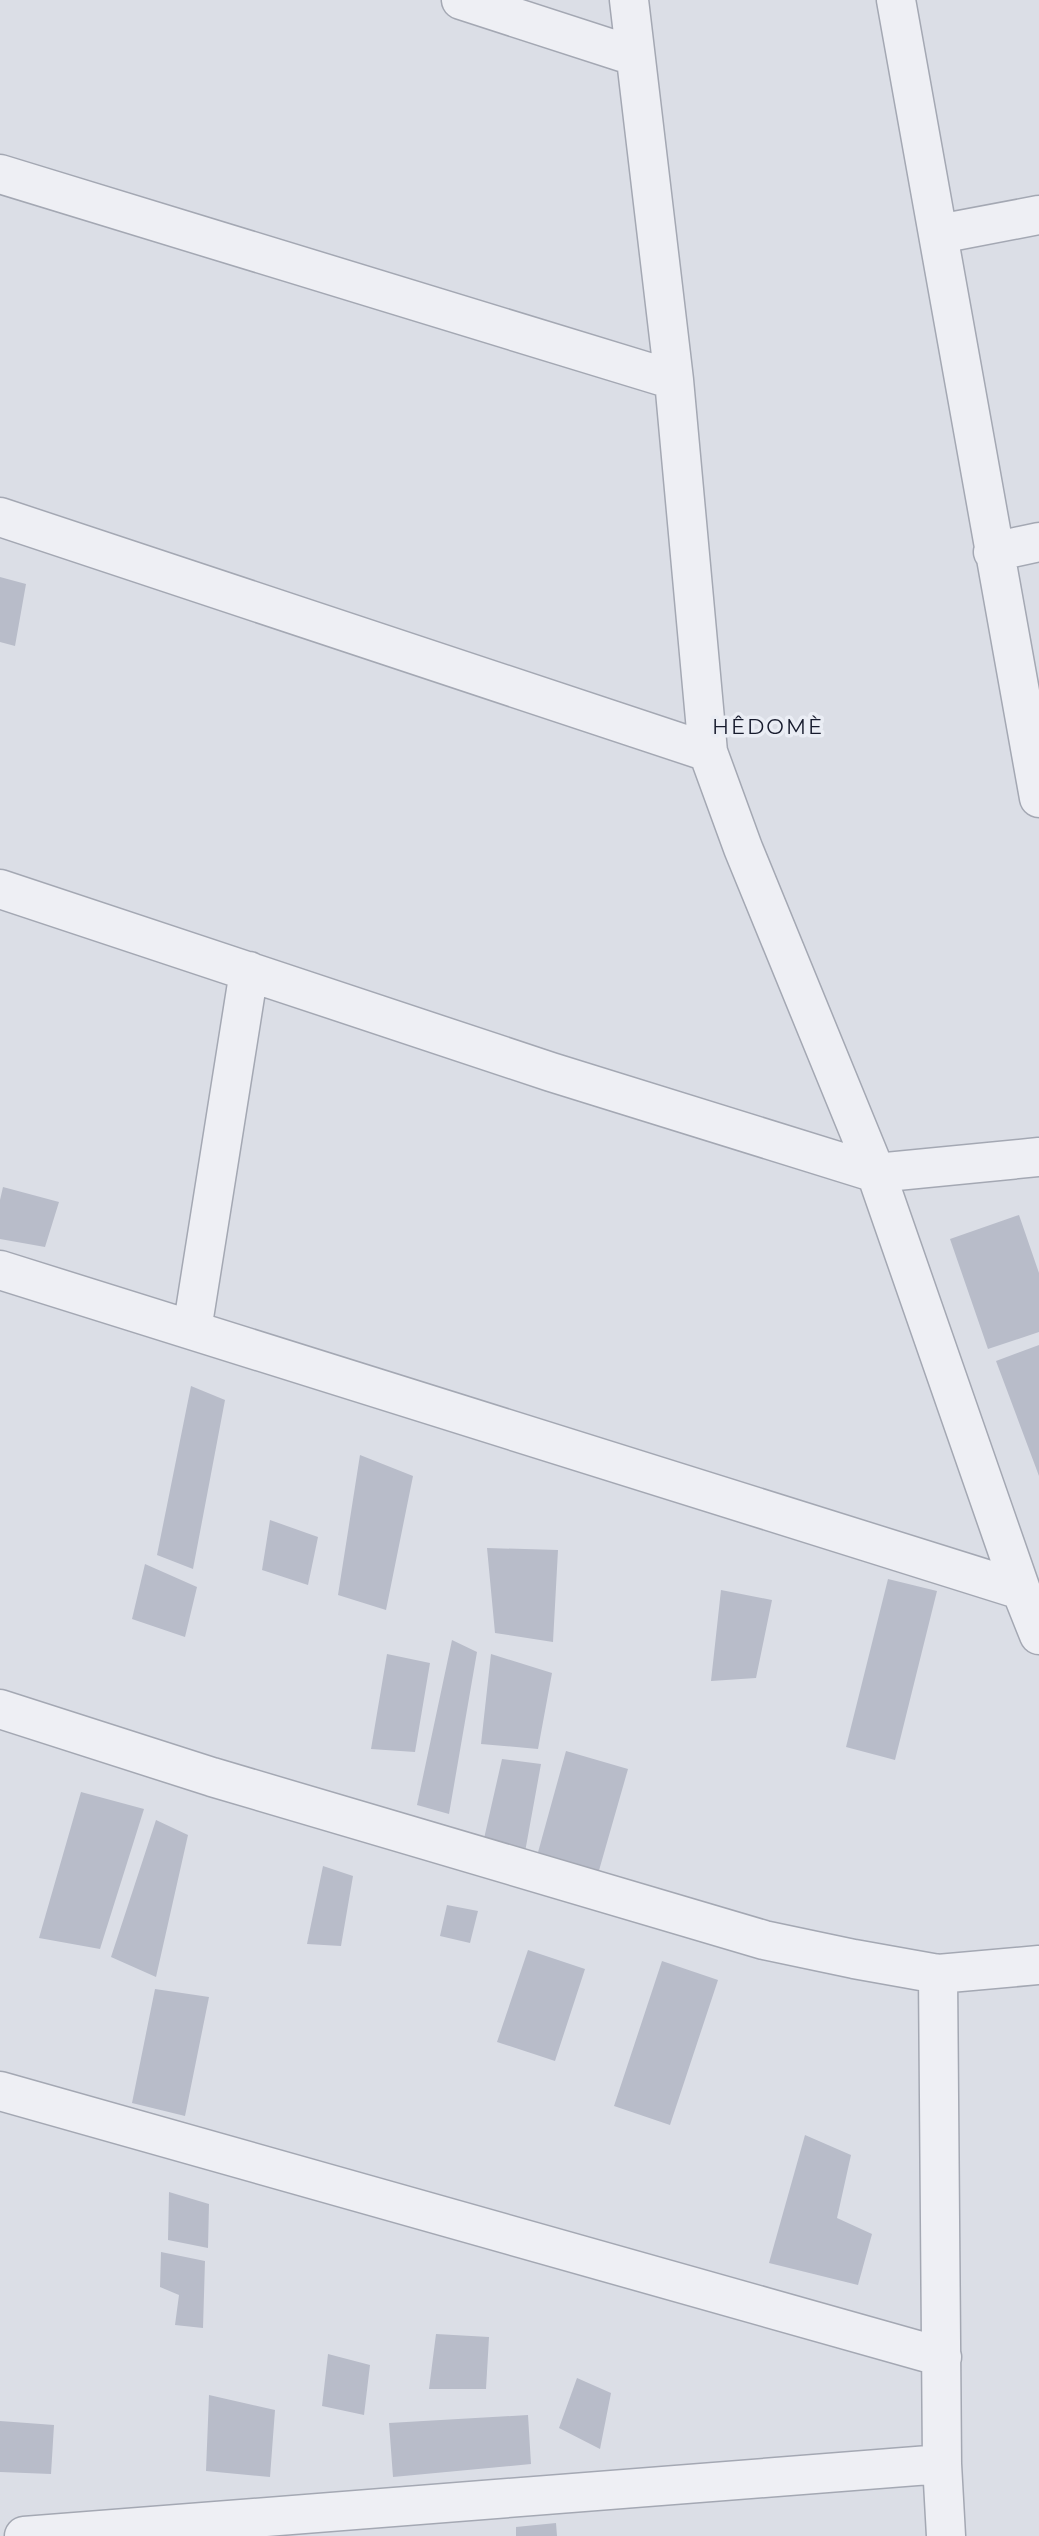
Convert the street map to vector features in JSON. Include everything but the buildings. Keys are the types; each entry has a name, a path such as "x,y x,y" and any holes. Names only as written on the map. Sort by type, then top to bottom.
{"street":[{"path":"461,0 634,56"},
{"path":"629,0 674,380 708,752 743,849 876,1173 1039,1635"},
{"path":"896,0 1039,799"},
{"path":"0,174 674,380"},
{"path":"939,234 1039,215"},
{"path":"0,517 708,752"},
{"path":"993,552 1039,542"},
{"path":"0,889 551,1072 876,1173 1039,1157"},
{"path":"192,1330 249,971"},
{"path":"0,1270 1021,1590"},
{"path":"0,1709 212,1777 764,1940 938,1974 1039,1965"},
{"path":"938,1974 942,2464 946,2536"},
{"path":"0,2091 942,2357"},
{"path":"24,2536 942,2464"}],"district":[{"name":"HÊDOMÈ","path":"768,726"}]}
